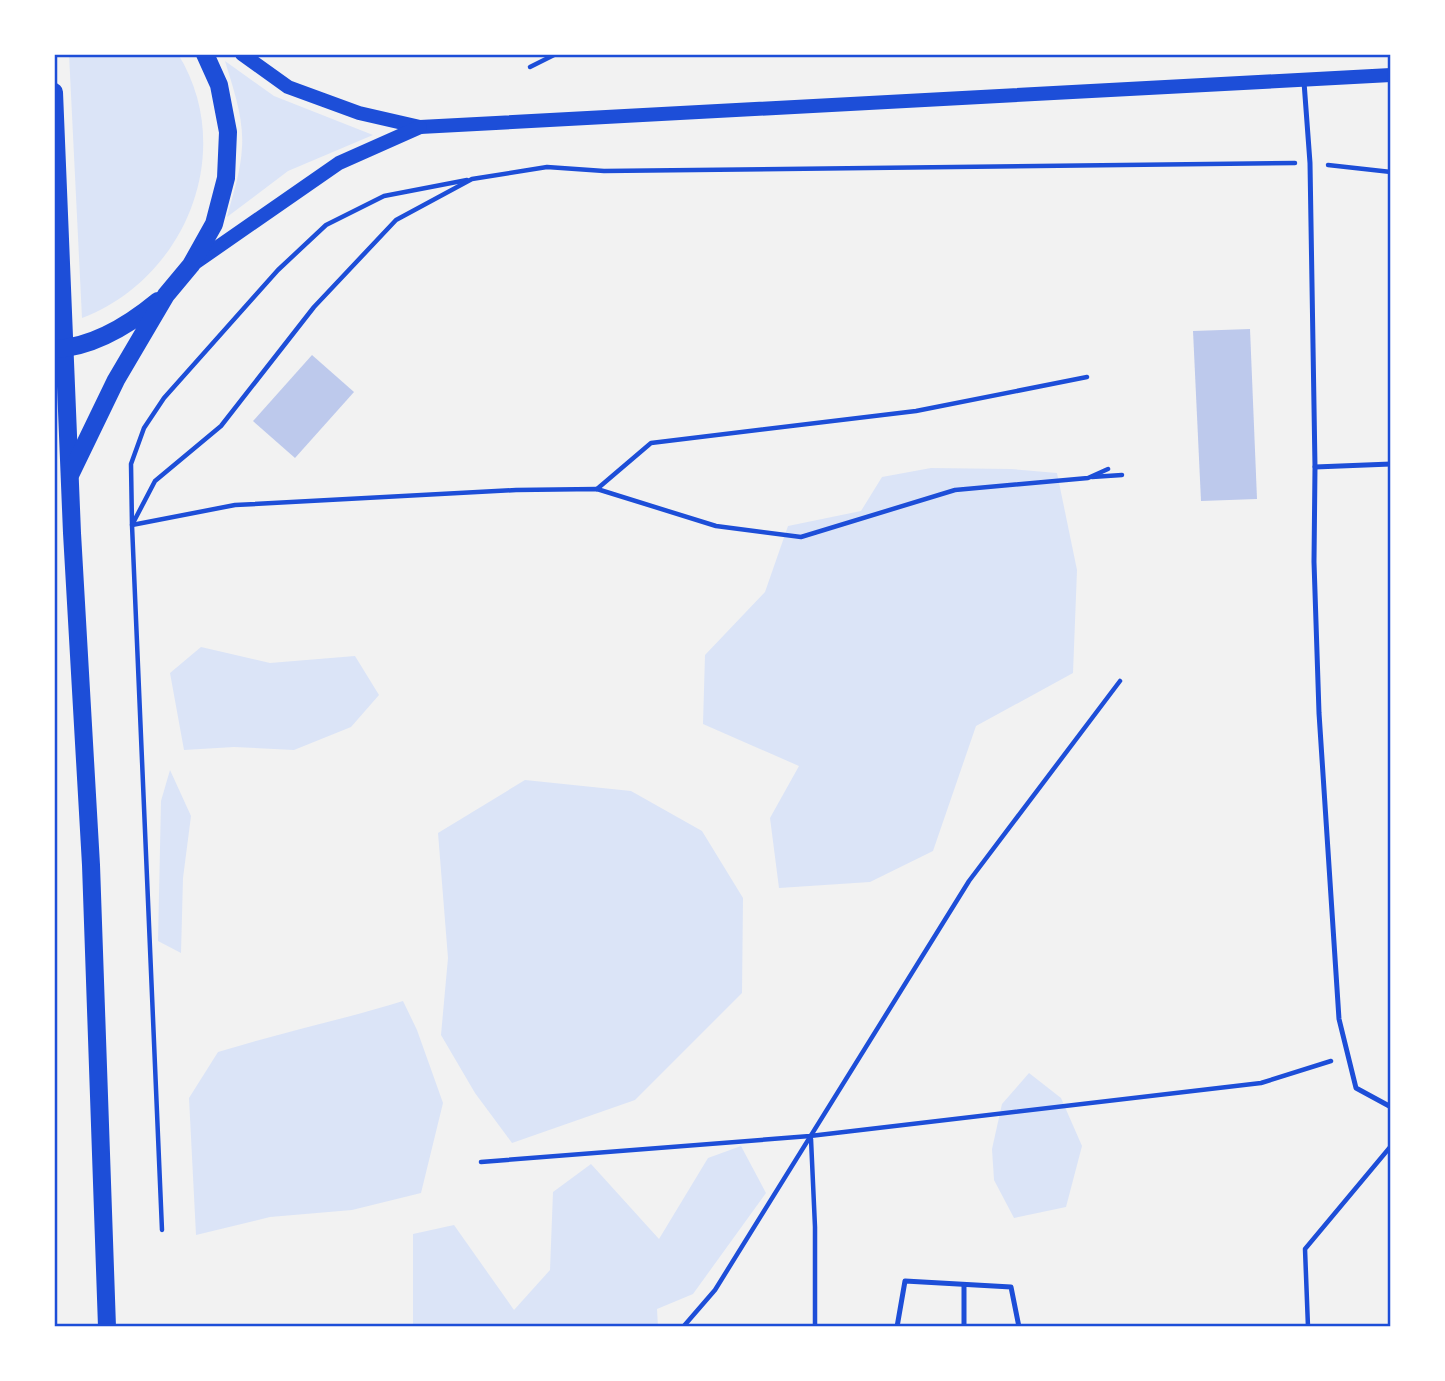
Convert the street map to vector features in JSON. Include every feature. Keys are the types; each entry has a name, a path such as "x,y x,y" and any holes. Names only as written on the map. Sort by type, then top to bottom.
{"main road":[{"path":"70,476 116,380 166,295 191,265 214,224 226,178 228,132 219,85 205,54"},
{"path":"242,54 288,87 359,113 420,127 1391,75"},
{"path":"54,92 60,349 70,476 90,864 107,1327"},
{"path":"191,265 339,163 420,127"},
{"path":"60,349 102,337 136,319 166,295"}],"lane":[{"path":"1304,79 1310,163 1314,562 1319,713 1339,1019 1356,1088 1391,1107"},
{"path":"1315,467 1391,464"},
{"path":"897,1327 905,1281 1011,1287 1019,1327"},
{"path":"964,1285 964,1327"}],"path":[{"path":"530,67 556,54"},
{"path":"162,1230 131,464 144,428 164,398 278,270 326,225 384,196 547,167 604,171 1310,163 1391,172"},
{"path":"132,524 155,481 221,426 314,307 396,220 472,179"},
{"path":"597,489 651,443 916,411 1087,377"},
{"path":"1088,478 1108,469"},
{"path":"132,524 235,505 516,490 597,489 716,526 801,537 955,491 1122,475"},
{"path":"683,1327 715,1290 969,881 1120,681"},
{"path":"481,1162 810,1136 1261,1083 1349,1056"},
{"path":"810,1136 815,1227 815,1327"},
{"path":"1308,1327 1305,1249 1391,1146"}],"shaded area":[{"path":"69,54 178,54 195,92 203,131 201,170 191,208 173,243 149,274 118,299 82,318"},
{"path":"225,61 274,96 373,135 288,171 227,217 240,165 242,136 237,103"},
{"path":"931,468 1011,469 1057,473 1077,570 1073,673 976,726 933,851 870,882 779,888 770,818 799,766 703,724 705,655 765,592 788,526 861,511 882,477"},
{"path":"201,647 270,663 355,656 379,695 351,727 294,750 234,747 184,750 170,673"},
{"path":"170,770 191,816 183,878 181,953 158,941 161,801"},
{"path":"525,780 631,791 702,831 743,898 742,993 635,1100 512,1143 475,1093 441,1035 448,958 438,833"},
{"path":"403,1001 417,1030 443,1103 421,1193 352,1210 270,1217 196,1235 189,1098 218,1052"},
{"path":"1029,1073 1061,1098 1082,1146 1066,1207 1014,1218 994,1180 992,1149 1002,1104"},
{"path":"741,1146 766,1193 693,1294 657,1309 658,1327 413,1327 413,1234 454,1225 514,1310 550,1270 553,1192 591,1164 659,1239 708,1158"}],"building":[{"path":"1250,329 1257,499 1201,501 1193,331"},
{"path":"312,355 354,392 295,458 253,421"}]}
